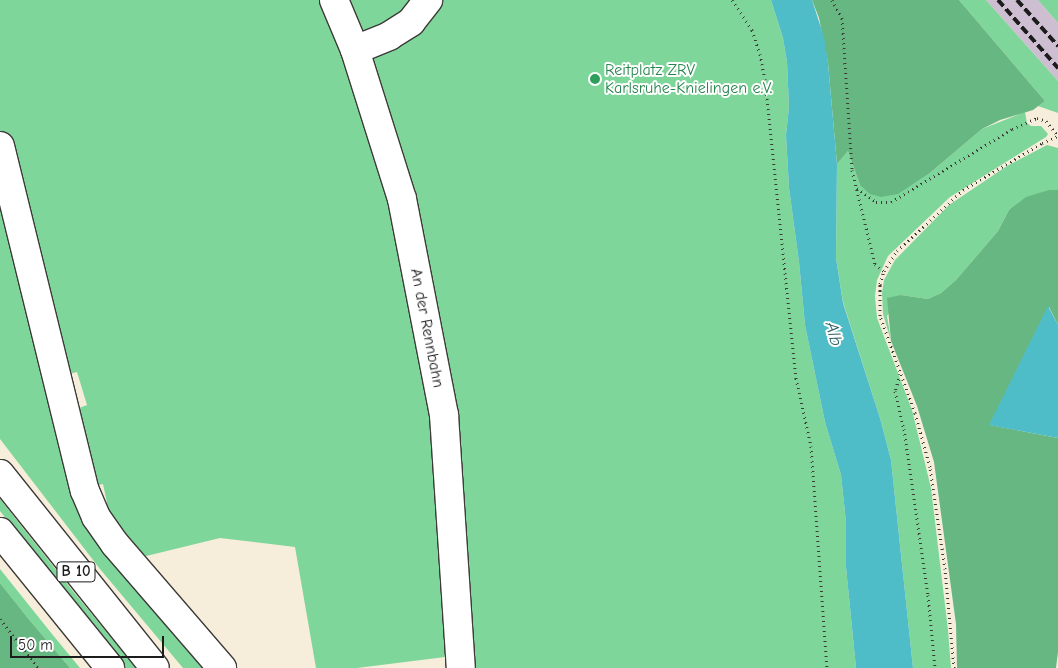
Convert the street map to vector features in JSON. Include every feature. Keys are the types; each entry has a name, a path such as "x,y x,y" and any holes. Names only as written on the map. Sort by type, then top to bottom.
{"main road":[{"name":"An der Rennbahn","path":"334,0 355,50 402,199 444,414 460,668"},
{"path":"355,50 389,36 411,22 428,0"},
{"path":"0,146 85,491 96,517 115,544 222,668"},
{"name":"B 10","path":"0,474 155,668"},
{"name":"B 10","path":"0,532 110,668"}],"path":[{"path":"732,0 752,30 760,54 765,79 793,350 810,446 827,668"},
{"path":"832,0 842,18 852,170 875,264 884,271"},
{"path":"856,188 876,202 891,202 1012,129 1037,118 1046,121 1058,136 1042,142 963,190 897,251 884,271 880,284 880,316 923,436 935,495 948,596 954,668"},
{"path":"900,373 895,390 904,429 928,595 935,668"},
{"path":"0,619 38,668"}],"shaded area":[{"path":"986,0 1038,0 1058,23 1058,81"}],"green space":[{"path":"0,0 327,0 346,45 396,198 436,417 446,503 453,656 357,668 316,668 295,547 220,538 138,558 117,536 109,526 104,514 107,503 103,484 91,487 74,410 87,405 77,372 69,374 62,366 39,271 44,270 38,249 34,249 23,196 3,203 12,218 24,256 54,374 82,500 103,543 117,563 144,585 216,668 183,668 100,569 0,439"},
{"path":"340,0 771,0 783,38 787,62 789,107 786,135 789,188 805,325 825,422 841,475 846,522 846,567 856,668 465,668 443,390"},
{"path":"812,0 959,0 1045,101 1033,110 1000,120 982,129 931,172 898,194 881,197 870,194 860,185 848,151 837,164 828,63 819,18"},
{"path":"959,0 986,0 1058,81 1058,113 1038,106 1045,101"},
{"path":"1038,0 1058,0 1058,23"},
{"path":"1025,112 1027,123 1031,126 1041,126 1048,134 1046,137 950,197 888,256 877,280 875,296 877,318 912,410 931,488 948,630 951,668 913,668 891,460 880,418 843,302 836,258 837,164 848,151 860,185 931,172 982,129"},
{"path":"1047,145 1058,148 1058,190 1049,190 1009,210 998,231 956,280 941,293 928,299 901,295 887,316 891,341 883,314 882,293 884,280 895,260 949,205 1007,166"},
{"path":"1049,190 1058,190 1058,325 1049,307 990,425 1058,438 1058,652 1056,668 957,668 956,624 934,462 917,406 891,341 887,298 901,295 928,299 941,293 956,280 998,231 1009,210 1026,197"},
{"path":"0,499 136,668 125,668 114,655 0,511"},
{"path":"0,569 80,668 70,668 27,617 0,583"},
{"path":"0,583 27,617 70,668 0,668"}],"water":[{"name":"Alb","path":"771,0 812,0 824,37 837,164 836,258 843,303 880,418 891,460 913,668 856,668 846,567 846,522 841,475 825,422 805,325 789,188 786,135 789,107 787,62 783,38"},
{"path":"1048,306 1058,325 1058,438 989,425"}],"railway":[{"path":"998,0 1058,68"},
{"path":"1017,0 1058,46"}],"place":[{"name":"Reitplatz ZRV Karlsruhe-Knielingen e.V.","path":"595,79"}]}
